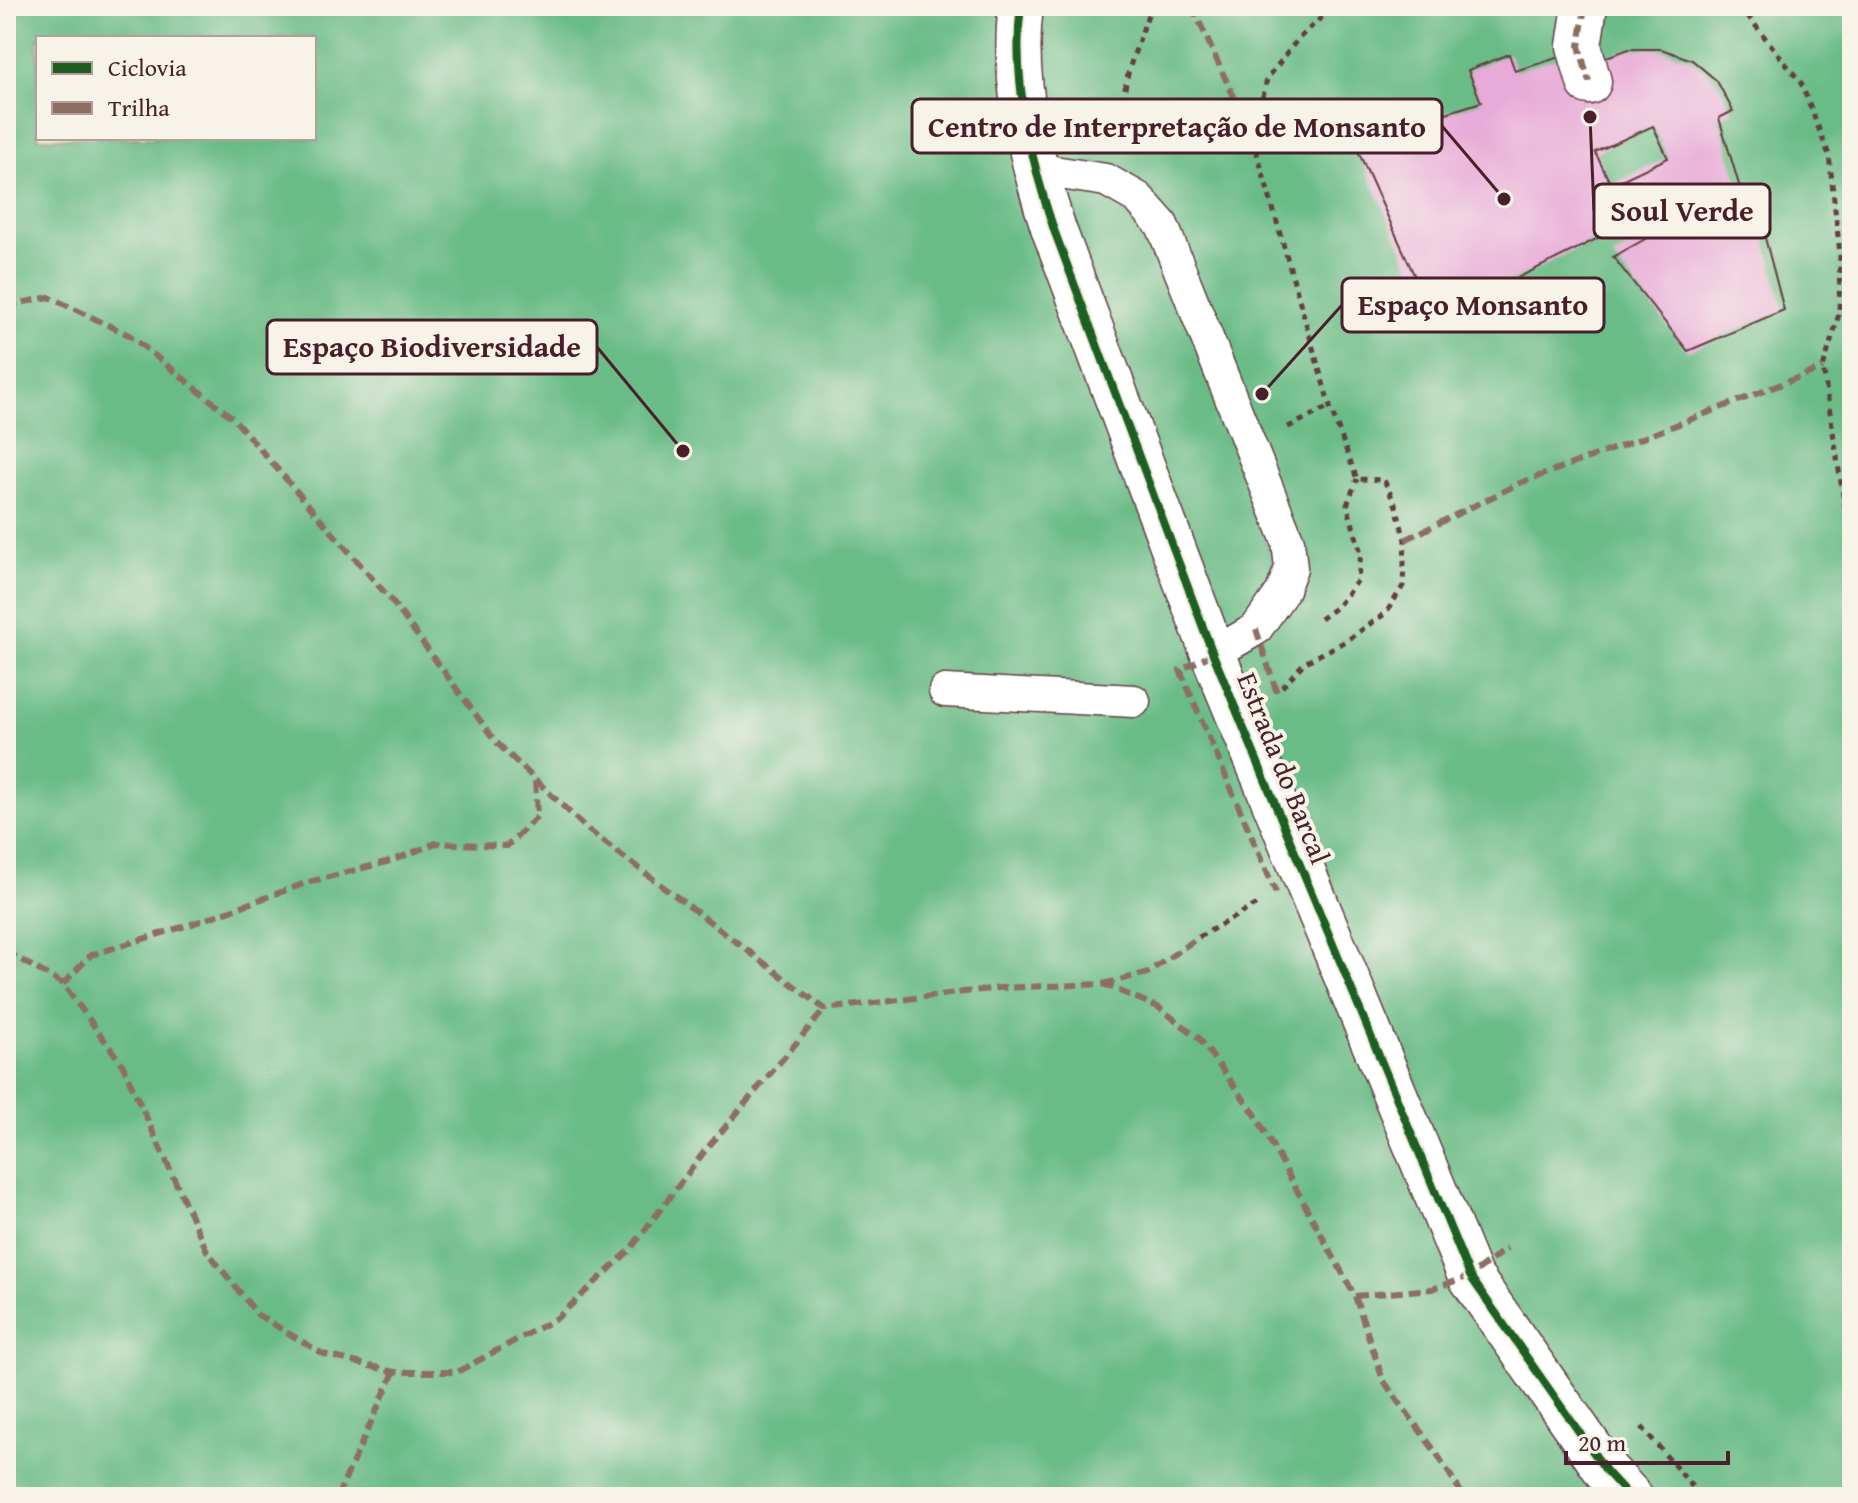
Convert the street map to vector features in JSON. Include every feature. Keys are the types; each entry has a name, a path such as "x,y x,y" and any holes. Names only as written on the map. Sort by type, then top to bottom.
{"street":[{"name":"Estrada do Barcal","path":"1021,6 1018,59 1034,169 1213,654 1470,1276 1607,1472 1630,1497"},
{"path":"1585,6 1579,46 1589,82"}],"lane":[{"path":"1034,169 1106,180 1138,198 1162,225 1288,541 1291,568 1282,592 1256,629 1213,654"},
{"path":"945,691 1134,701"}],"path":[{"path":"1106,180 1129,69 1151,6"},
{"path":"1312,624 1338,606 1358,580 1361,553 1347,505 1357,479 1330,407 1253,139 1267,79 1298,39 1334,6"},
{"path":"1740,6 1801,83 1829,155 1840,254 1839,314 1823,368 1852,553"},
{"path":"1277,693 1304,663 1346,641 1386,613 1403,586 1405,540 1396,506 1384,480 1357,479"},
{"path":"1199,937 1264,901"},
{"path":"1640,1426 1701,1497"}],"green space":[{"path":"6,6 1852,6 1852,1497 6,1497"}],"building":[{"path":"1629,49 1661,49 1692,60 1717,81 1733,111 1719,118 1743,198 1754,196 1784,310 1688,351 1613,257 1663,229 1652,190 1623,201 1633,221 1434,319 1354,142 1481,102 1468,70 1509,54 1515,71 1563,56 1598,60","holes":["1653,126 1668,158 1611,185 1595,152"]}],"marked path":[{"path":"1192,6 1253,139"},
{"path":"1585,6 1579,46 1589,82"},
{"path":"6,306 49,297 129,335 233,418 391,600 496,742 587,829 825,1009 998,988 1103,984 1158,1007 1198,1037 1255,1114 1355,1296 1383,1380 1464,1497"},
{"path":"1405,540 1520,483 1823,368"},
{"path":"1256,629 1277,693"},
{"path":"1213,654 1180,670 1276,893"},
{"path":"63,984 91,955 189,925 309,882 394,860 436,843 507,846 537,817 535,779"},
{"path":"1103,984 1147,973 1199,937"},
{"path":"6,951 63,984 122,1064 207,1251 258,1315 323,1354 394,1372 457,1372 557,1318 629,1251 704,1152 825,1009"},
{"path":"1355,1296 1432,1289 1470,1276 1507,1248"},
{"path":"337,1497 394,1372"}],"cycle path":[{"path":"1021,6 1021,91 1031,148 1046,204 1213,654 1470,1276 1607,1472 1630,1497"}],"place":[{"name":"Soul Verde","path":"1590,117"},
{"name":"Centro de Interpretação de Monsanto","path":"1504,199"},
{"name":"Espaço Monsanto","path":"1262,394"},
{"name":"Espaço Biodiversidade","path":"683,451"}]}
